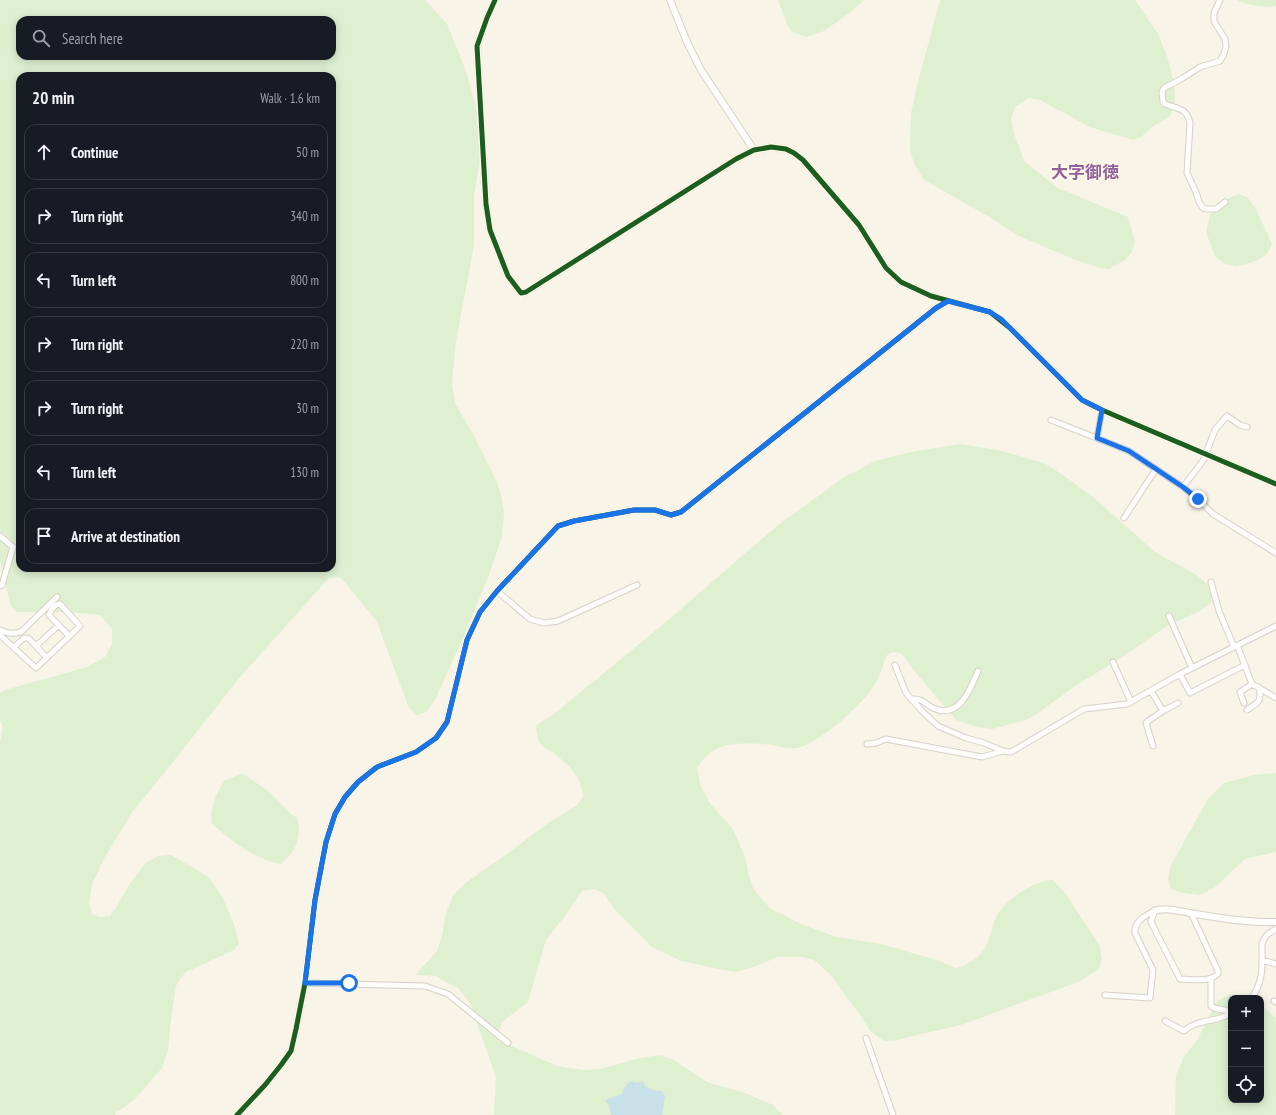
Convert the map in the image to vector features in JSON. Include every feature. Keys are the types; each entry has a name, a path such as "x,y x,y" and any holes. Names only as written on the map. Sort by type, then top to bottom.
{"street":[{"path":"495,0 477,46 486,204 490,230 508,276 521,293 526,292 736,159 754,150 772,147 786,150 803,160 859,225 886,268 901,282 931,296 990,312 1001,319 1082,400 1102,410 1276,484"},
{"path":"670,0 686,42 701,70 754,150"},
{"path":"1220,0 1214,13 1214,21 1225,39 1226,46 1224,54 1220,60 1200,67 1164,88 1162,92 1164,102 1166,104 1183,110 1189,118 1187,173 1194,186 1200,205 1203,208 1216,209 1225,202"},
{"path":"237,1115 265,1085 290,1051 305,983 315,900 326,842 335,814 345,797 358,782 377,767 416,752 436,738 447,722 467,640 480,612 497,591 558,526 574,521 634,510 655,510 671,515 681,512 936,308 948,301"},
{"path":"1097,438 1102,410"},
{"path":"1183,487 1207,454 1215,430 1226,416 1247,427"},
{"path":"1051,420 1129,451 1183,487 1213,514 1276,553"},
{"path":"1124,518 1156,469"},
{"path":"0,536 13,547 1,585"},
{"path":"1211,582 1219,611 1245,665 1252,684"},
{"path":"497,591 530,619 544,624 558,621 637,585"},
{"path":"0,630 14,634 21,632 57,597"},
{"path":"0,635 36,668 80,626 60,604 57,604 51,610 49,615 69,636"},
{"path":"1169,616 1192,668"},
{"path":"36,646 59,625"},
{"path":"896,666 906,692 923,712 938,726 1003,751 1012,752 1084,709 1116,706 1131,702 1180,674 1276,626"},
{"path":"14,647 24,638 28,638 47,658"},
{"path":"1113,662 1131,702"},
{"path":"1180,674 1190,693 1245,665"},
{"path":"911,699 918,698 940,711 952,710 964,700 978,671"},
{"path":"1244,703 1240,692 1252,684 1259,686 1276,698"},
{"path":"1247,710 1260,700 1261,695 1259,686"},
{"path":"1152,691 1163,712"},
{"path":"1153,746 1146,723 1178,703"},
{"path":"867,744 876,743 886,739 982,757 1003,751"},
{"path":"1105,995 1150,998 1153,970 1134,928 1144,916 1155,910 1162,908 1263,922 1276,922"},
{"path":"1155,910 1151,922 1180,979 1209,980 1218,974 1218,972 1191,913"},
{"path":"1254,995 1262,979 1263,939 1267,934 1276,928"},
{"path":"1262,960 1276,964"},
{"path":"1211,978 1211,1006 1214,1009 1228,1010"},
{"path":"305,983 425,986 448,994 508,1043"},
{"path":"1165,1021 1184,1031 1196,1023 1228,1015"},
{"path":"866,1038 893,1115"}],"green space":[{"path":"0,0 425,0 447,24 466,71 475,103 479,137 479,165 474,197 474,246 456,341 452,383 455,403 473,434 497,482 504,513 502,537 489,575 464,636 435,700 426,712 417,715 409,708 377,622 345,582 339,577 329,578 240,677 133,811 105,857 92,884 89,903 92,914 100,917 110,916 130,883 146,863 158,856 171,855 209,877 223,898 235,927 239,944 234,950 186,972 180,979 176,986 168,1050 162,1068 135,1099 122,1109 116,1111 115,1115 0,1115 0,742 3,727 0,721 0,693 5,690 87,667 105,657 112,644 112,629 100,615 66,612 17,612 11,606 0,561"},
{"path":"778,0 864,0 851,12 824,31 806,37 792,32 786,22"},
{"path":"940,0 1135,0 1158,34 1167,56 1174,83 1175,103 1170,116 1152,127 1140,138 1133,140 1090,127 1040,100 1029,98 1016,106 1011,118 1014,134 1025,162 1058,188 1128,217 1135,242 1132,252 1125,260 1109,269 1100,268 1078,261 1019,236 986,215 924,180 914,164 910,149 911,113"},
{"path":"1237,0 1276,0 1276,6 1256,6"},
{"path":"1239,194 1248,198 1256,209 1272,244 1267,254 1258,260 1235,266 1225,264 1215,256 1206,232 1210,215 1225,200"},
{"path":"961,444 998,450 1044,463 1063,475 1093,497 1155,552 1195,574 1211,587 1213,594 1211,603 1198,612 1167,626 1026,720 992,729 977,727 956,720 902,654 893,652 887,655 878,679 868,694 839,723 816,740 805,746 796,748 754,744 734,744 723,746 708,755 697,767 700,784 709,802 733,829 745,857 754,890 770,908 801,924 836,937 877,943 937,960 956,968 966,965 978,957 987,944 996,917 1006,904 1029,887 1038,883 1053,880 1066,894 1100,946 1102,960 1098,970 1078,982 964,1024 897,1040 884,1041 871,1032 830,974 814,960 802,957 778,957 751,968 734,972 681,961 652,947 616,911 604,894 595,889 582,891 546,940 528,1002 502,1022 499,1031 504,1041 557,1066 583,1070 600,1069 640,1058 660,1055 672,1059 707,1082 745,1093 773,1105 783,1115 494,1115 496,1077 470,1003 458,988 435,976 415,975 437,951 442,936 446,913 453,896 464,884 548,823 576,806 583,797 580,783 569,766 541,745 537,736 536,726 554,714 667,621 778,525 843,478 875,461 910,452"},
{"path":"242,773 268,791 297,818 299,832 296,844 291,854 281,864 252,854 212,824 211,813 216,796 224,781"},
{"path":"1276,773 1276,852 1245,859 1214,888 1199,895 1183,893 1171,889 1168,880 1170,867 1208,799 1224,783 1254,775"},
{"path":"1228,995 1228,1103 1264,1103 1264,1008 1276,1018 1276,1115 1175,1115 1176,1075 1183,1058 1197,1040 1217,1001"}],"water":[{"path":"630,1081 637,1083 643,1081 645,1086 653,1090 661,1091 665,1096 662,1115 611,1115 609,1106 605,1100 622,1094 624,1088"}],"cycle path":[{"path":"495,0 477,46 486,204 490,230 508,276 521,293 526,292 736,159 754,150 771,147 786,149 803,160 859,225 886,268 901,282 931,296 990,312 1010,328 1082,400 1102,410 1276,484"},
{"path":"237,1115 265,1085 291,1051 305,983 315,900 326,842 335,814 345,797 358,782 377,767 416,752 436,738 447,722 467,640 480,612 497,591 558,526 574,521 634,510 655,510 671,515 681,512 936,308 948,301"}],"district":[{"name":"大字御徳","path":"1085,172"}],"route":[{"path":"349,983 305,983 315,900 326,842 335,814 345,797 358,782 377,767 416,752 436,738 447,722 467,640 480,612 497,591 558,526 574,521 634,510 655,510 671,515 681,512 936,308 948,301 979,308 990,312 1001,319 1082,400 1102,410 1097,438 1129,451 1183,487 1198,499"}]}
